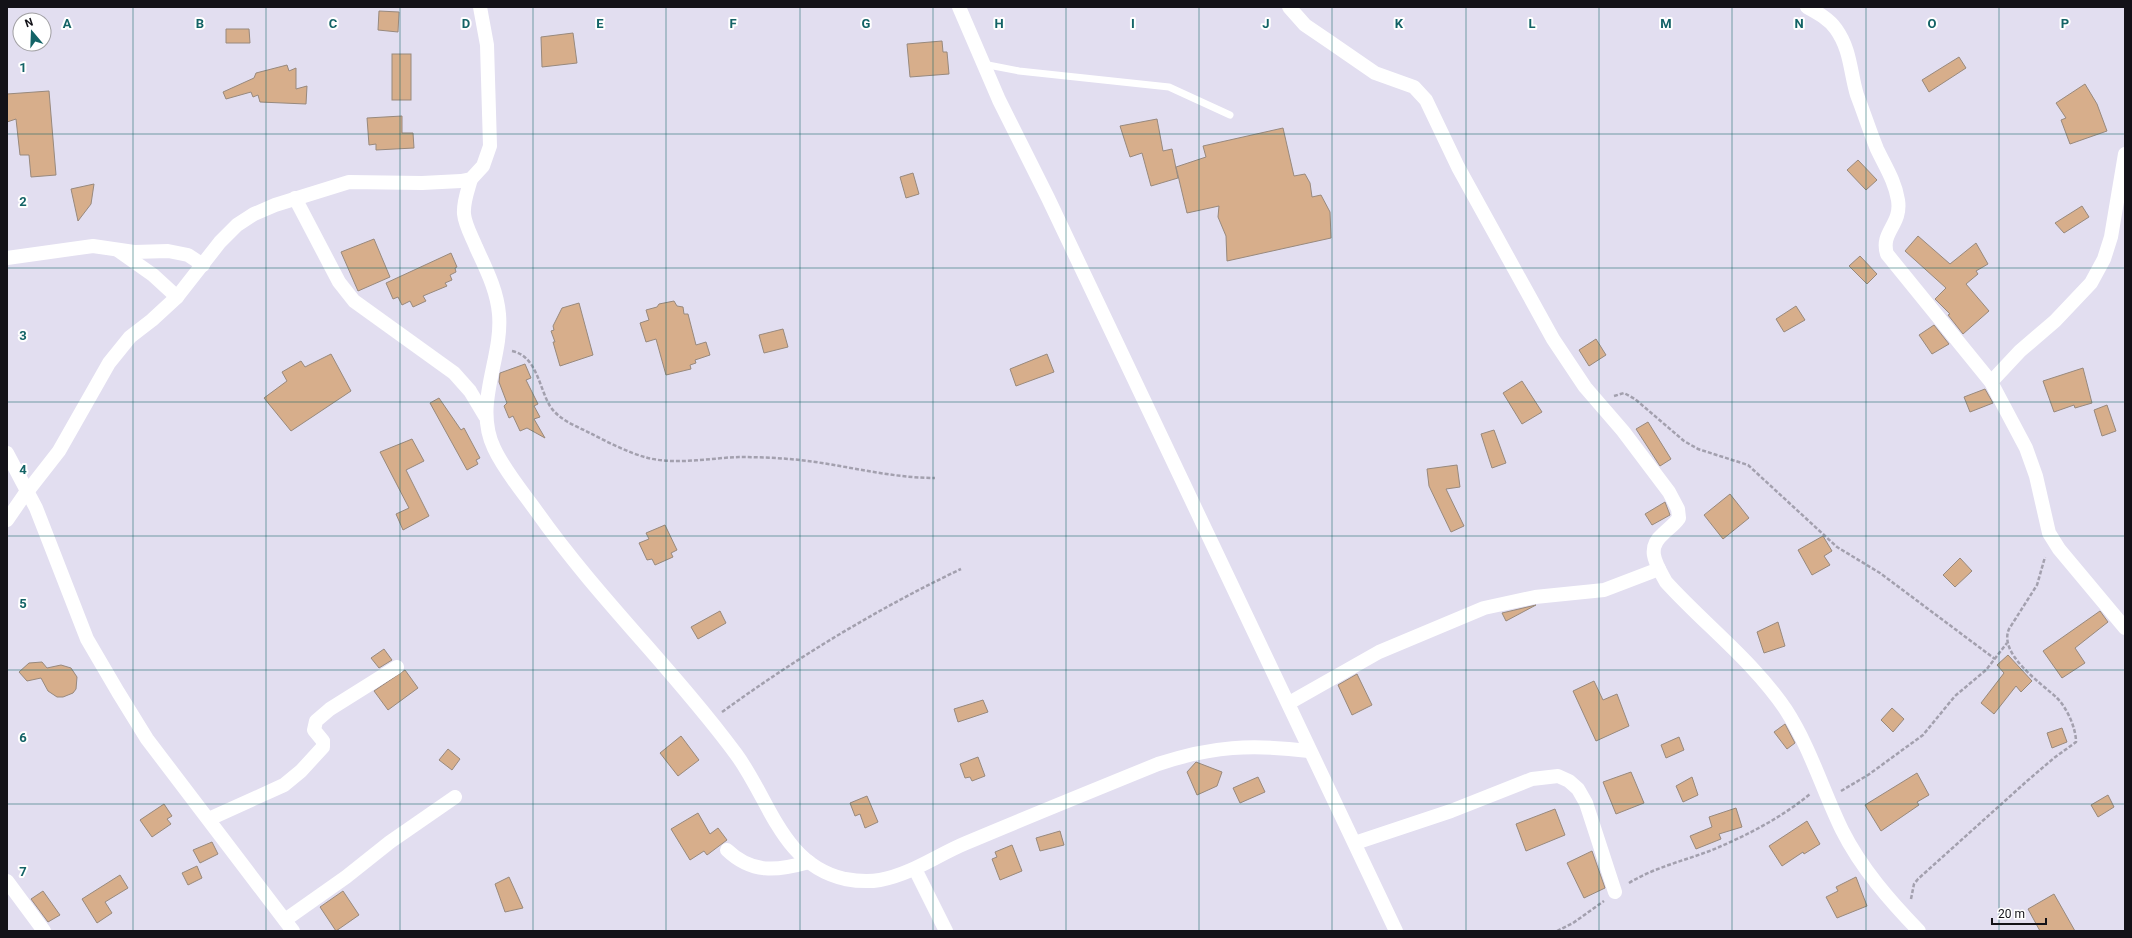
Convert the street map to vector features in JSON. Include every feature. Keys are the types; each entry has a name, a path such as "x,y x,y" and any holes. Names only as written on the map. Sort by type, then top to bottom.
{"street":[{"path":"480,7 487,45 490,146 483,166 471,179 464,214 468,228 497,296 500,317 485,416"},
{"path":"959,7 982,64 1289,703 1309,751 1355,843 1396,931"},
{"path":"1289,7 1305,25 1375,73 1414,87 1426,100 1458,167 1553,339 1574,372 1658,477 1678,509 1679,518 1677,522 1656,540 1653,547 1659,569 1666,582 1752,667 1786,710 1800,735 1843,832 1858,857 1882,891 1919,931"},
{"path":"1807,7 1826,18 1836,28 1845,44 1850,57 1857,93 1877,149 1895,186 1899,214 1884,242 1887,254 1991,382 2026,448 2036,476 2049,533 2059,549 2125,628"},
{"path":"1991,382 2020,351 2055,322 2091,283 2104,259 2111,237 2125,154"},
{"path":"7,520 27,491 59,451 109,363 130,337 152,320 177,297 220,242 237,225 254,214 295,198 349,182 422,183 471,179"},
{"path":"295,198 339,282 354,302 454,373 470,390 485,416 494,449 554,536 710,720 738,756 785,838 802,858 809,862 842,878 863,882 880,880 915,869 962,844 1158,764 1188,754 1223,748 1258,746 1309,751"},
{"path":"7,258 93,246 144,252 168,250 188,255 203,265"},
{"path":"117,249 153,275 177,297"},
{"path":"7,453 36,508 87,639 147,739 209,818 289,925 390,842 455,797"},
{"path":"1289,703 1379,652 1484,608 1535,597 1604,590 1659,569"},
{"path":"209,818 264,795 294,778 323,747 323,740 314,730 316,721 330,709 397,667"},
{"path":"1355,843 1444,814 1532,779 1558,776 1569,781 1578,789 1586,804 1615,892"},
{"path":"727,850 744,863 759,868 782,868 809,862"},
{"path":"915,869 946,931"},
{"path":"7,882 44,931"}],"lane":[{"path":"982,64 1019,70 1169,87 1230,115"}],"path":[{"path":"496,348 516,352 527,360 539,378 550,406 562,418 592,434 649,458 706,461 738,457 765,458 801,461 887,476 935,478"},
{"path":"1599,403 1610,397 1624,394 1635,399 1684,441 1698,450 1748,465 1837,547 1886,578 1995,659"},
{"path":"1907,919 1914,884 1918,879 2027,781 2076,742 2069,716 2057,699 2043,688 2015,658 2007,643 2006,636 2037,585 2044,565 2049,533"},
{"path":"710,720 776,673 835,637 908,594 961,568"},
{"path":"1828,799 1868,775 1923,735 1955,696 1980,677 2007,643"},
{"path":"1557,931 1573,923 1615,892 1648,873 1711,850 1767,824 1803,800 1821,784"}],"building":[{"path":"379,11 399,12 398,32 378,30"},
{"path":"226,29 249,29 250,43 226,43"},
{"path":"573,33 577,63 542,67 541,37"},
{"path":"942,41 943,52 947,52 949,74 910,77 907,44"},
{"path":"392,54 411,54 411,100 392,100"},
{"path":"1959,57 1966,68 1929,92 1922,80"},
{"path":"287,65 289,71 296,68 296,89 307,86 306,104 260,102 258,95 253,97 251,92 226,99 223,92 254,78 256,73"},
{"path":"2085,84 2097,104 2107,131 2070,144 2061,120 2066,118 2056,103"},
{"path":"49,91 56,175 31,177 29,155 20,155 16,119 7,122 7,94"},
{"path":"402,116 402,133 413,133 414,148 376,150 376,144 369,145 367,118"},
{"path":"1157,119 1163,151 1172,149 1178,178 1151,186 1142,153 1130,157 1120,126"},
{"path":"1283,128 1294,176 1305,174 1310,183 1312,197 1321,195 1330,212 1331,238 1227,261 1226,236 1218,217 1219,206 1187,213 1176,167 1206,157 1203,146"},
{"path":"1858,160 1877,180 1866,190 1847,170"},
{"path":"913,173 919,194 906,198 900,177"},
{"path":"94,184 91,204 78,221 71,189"},
{"path":"2082,206 2089,217 2064,233 2055,223"},
{"path":"1918,236 1950,264 1976,243 1988,264 1976,271 1978,274 1966,284 1989,311 1963,334 1948,315 1950,314 1935,299 1946,288 1905,251"},
{"path":"374,239 390,277 358,291 341,252"},
{"path":"451,253 457,267 455,268 456,272 450,275 452,280 445,283 447,286 423,296 426,301 413,307 410,301 402,305 398,297 393,299 386,283"},
{"path":"1860,256 1877,274 1867,284 1849,266"},
{"path":"674,301 677,306 683,307 684,314 688,314 696,345 706,342 710,355 695,360 696,363 690,365 691,369 666,375 656,339 646,342 640,323 649,320 646,310 657,307 659,304"},
{"path":"579,303 593,355 560,366 551,331 554,330 553,326 562,308"},
{"path":"1796,306 1805,320 1784,332 1776,319"},
{"path":"1934,325 1949,344 1932,354 1919,335"},
{"path":"783,329 788,347 764,353 759,335"},
{"path":"1596,339 1606,355 1589,366 1579,350"},
{"path":"331,354 351,391 291,431 264,398 287,381 282,372 301,361 305,367"},
{"path":"1047,354 1054,372 1016,386 1010,369"},
{"path":"525,364 531,378 526,380 538,404 534,406 540,417 534,419 545,438 527,428 520,431 513,416 509,418 504,406 507,403 499,382 500,373"},
{"path":"2083,368 2092,403 2075,408 2074,405 2054,412 2043,381"},
{"path":"1522,381 1542,412 1522,424 1503,393"},
{"path":"1985,389 1993,403 1970,412 1964,397"},
{"path":"439,398 461,430 464,428 480,458 476,460 478,464 467,470 430,403"},
{"path":"2107,405 2116,431 2102,436 2094,410"},
{"path":"1648,422 1671,459 1660,466 1636,429"},
{"path":"1494,430 1506,463 1492,468 1481,434"},
{"path":"412,439 424,461 406,470 429,516 403,530 396,514 409,508 380,452"},
{"path":"1457,465 1460,487 1446,489 1464,526 1451,532 1429,486 1427,469"},
{"path":"1730,494 1749,518 1723,539 1704,515"},
{"path":"1665,502 1670,515 1652,525 1645,514"},
{"path":"665,525 677,550 671,553 673,557 655,565 652,559 647,560 639,543 649,539 646,533"},
{"path":"1823,536 1832,551 1824,556 1830,565 1812,575 1798,550"},
{"path":"1960,558 1972,571 1955,587 1943,575"},
{"path":"1536,605 1506,621 1502,613"},
{"path":"720,611 726,623 698,639 691,627"},
{"path":"2100,611 2108,622 2075,648 2085,663 2062,678 2043,651"},
{"path":"1778,622 1785,646 1764,653 1757,632"},
{"path":"384,649 392,660 379,668 371,658"},
{"path":"2008,655 2032,681 2021,692 2016,686 1994,714 1981,703 2004,673 1997,665"},
{"path":"42,662 47,668 61,665 71,668 77,677 76,689 73,693 63,697 57,697 48,691 41,678 27,681 19,672 29,663"},
{"path":"405,670 418,688 388,710 374,691"},
{"path":"1357,674 1372,705 1352,715 1338,685"},
{"path":"1594,681 1603,700 1617,694 1629,726 1596,741 1573,691"},
{"path":"983,700 988,712 958,722 954,709"},
{"path":"1892,708 1904,719 1893,732 1881,720"},
{"path":"1785,724 1795,743 1787,749 1774,732"},
{"path":"2062,728 2067,742 2052,748 2047,733"},
{"path":"681,736 699,760 678,776 660,753"},
{"path":"1679,737 1684,750 1666,758 1661,745"},
{"path":"448,749 460,759 452,770 439,760"},
{"path":"978,757 985,776 972,781 970,777 965,778 960,764"},
{"path":"1196,762 1222,772 1217,786 1197,795 1187,772"},
{"path":"1631,772 1644,803 1616,814 1603,782"},
{"path":"1917,773 1929,795 1917,802 1919,805 1881,831 1865,805"},
{"path":"1258,777 1265,792 1240,803 1233,788"},
{"path":"1692,777 1698,795 1683,802 1676,786"},
{"path":"2108,795 2114,807 2098,817 2091,805"},
{"path":"867,796 878,822 865,828 860,814 855,816 850,803"},
{"path":"164,804 172,816 167,819 171,824 152,837 140,820"},
{"path":"1736,808 1742,827 1719,834 1721,839 1696,849 1690,836 1712,827 1709,817"},
{"path":"1555,809 1565,835 1526,851 1516,824"},
{"path":"698,813 710,834 718,828 727,840 707,855 704,851 690,860 671,829"},
{"path":"1807,821 1820,844 1804,854 1803,852 1782,866 1769,846"},
{"path":"1060,831 1064,845 1040,851 1036,838"},
{"path":"212,842 218,854 200,863 193,850"},
{"path":"1012,845 1022,871 1000,880 992,859 997,857 995,852"},
{"path":"1592,851 1605,888 1584,898 1567,863"},
{"path":"197,866 202,878 188,885 182,873"},
{"path":"120,875 128,888 105,902 112,913 97,923 82,899"},
{"path":"509,877 523,908 505,912 495,884"},
{"path":"1856,877 1867,906 1837,918 1826,897 1838,891 1836,887"},
{"path":"43,891 60,915 48,922 31,899"},
{"path":"343,891 359,915 336,931 320,907"},
{"path":"2054,894 2075,931 2040,931 2028,909"}]}
